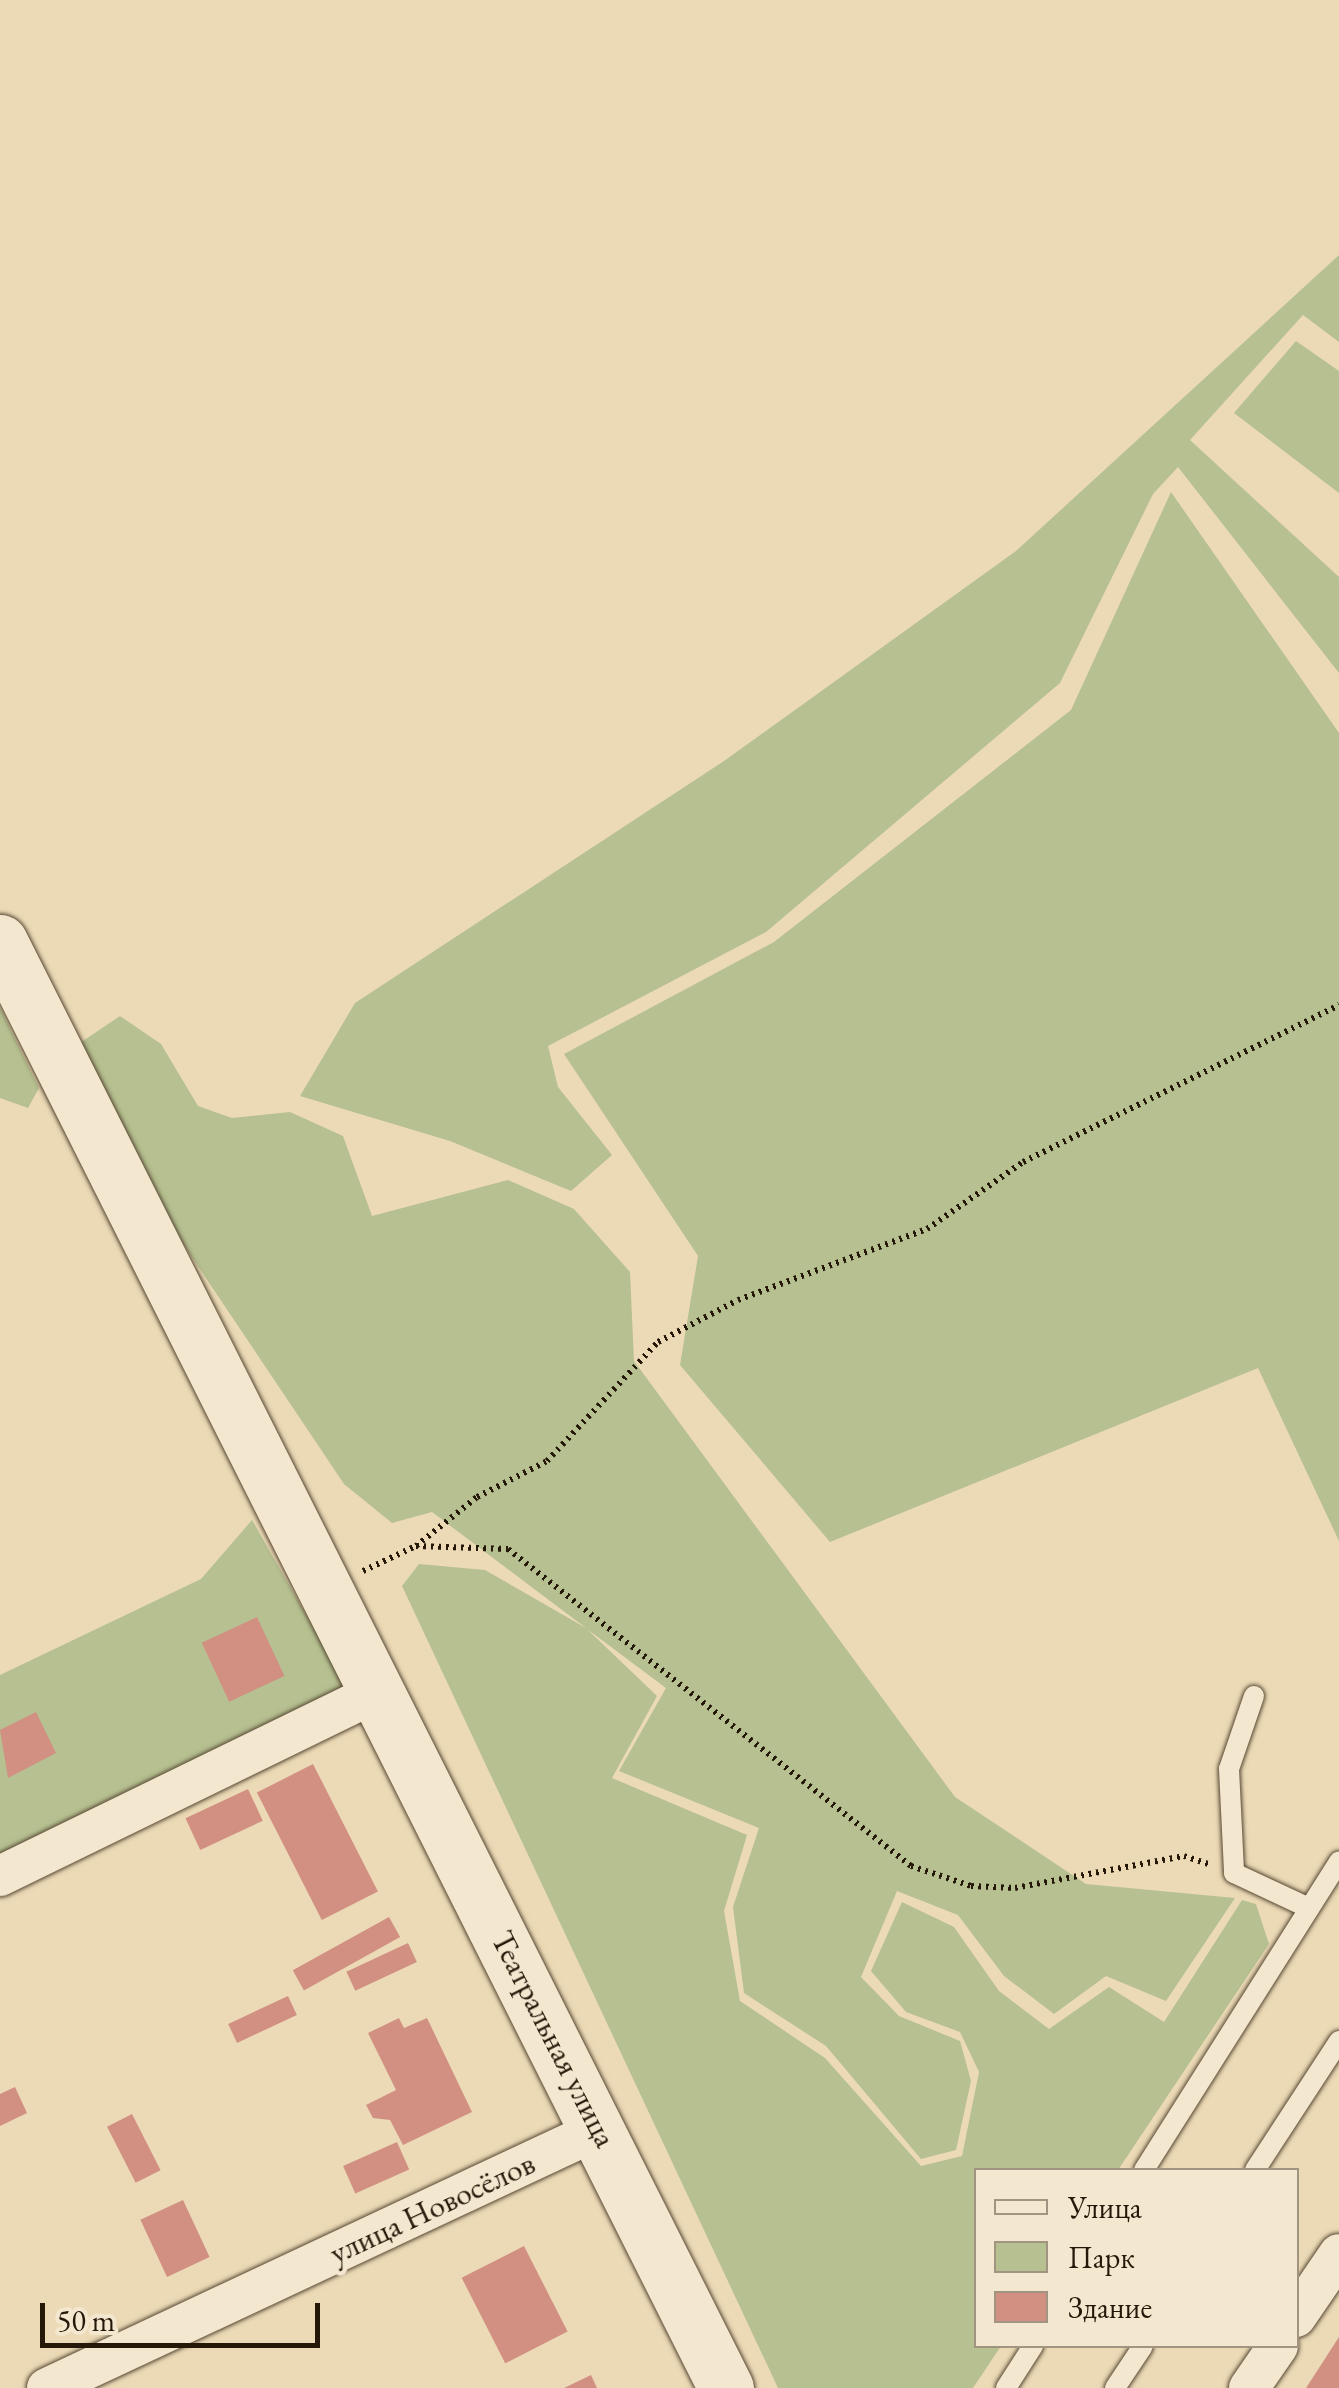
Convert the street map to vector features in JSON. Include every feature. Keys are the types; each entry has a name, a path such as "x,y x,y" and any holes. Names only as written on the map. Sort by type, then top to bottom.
{"main road":[{"name":"Театральная улица","path":"0,942 600,2129 726,2388"}],"street":[{"path":"0,1876 378,1692"},
{"name":"улица Новосёлов","path":"46,2388 600,2129"},
{"path":"1299,2313 1339,2254"},
{"path":"1249,2388 1277,2348"}],"lane":[{"path":"1254,1696 1229,1770 1234,1873 1309,1908"},
{"path":"1145,2168 1339,1861"},
{"path":"1256,2168 1339,2040"},
{"path":"1006,2388 1032,2348"},
{"path":"1116,2388 1142,2348"}],"path":[{"path":"325,1590 416,1546 477,1497 547,1461 658,1342 738,1300 927,1229 1023,1162 1339,1005"},
{"path":"416,1546 508,1549 551,1575 706,1713 911,1866 1001,1887 1184,1856 1234,1873"}],"green space":[{"path":"1339,255 1339,342 1303,315 1190,440 1339,577 1339,673 1178,467 1153,494 1060,683 766,932 548,1046 558,1087 612,1155 571,1191 450,1141 300,1096 355,1003 724,761 1016,551"},
{"path":"1296,341 1339,371 1339,493 1234,413"},
{"path":"1171,492 1339,733 1339,1541 1258,1368 830,1542 680,1365 698,1256 564,1054 774,942 1071,710"},
{"path":"0,1008 39,1088 28,1108 0,1098"},
{"path":"120,1016 161,1044 198,1106 232,1118 290,1112 343,1136 372,1216 508,1180 574,1209 630,1272 634,1361 955,1797 1086,1884 1235,1898 1166,2001 1106,1976 1054,2014 1004,1976 958,1915 897,1891 861,1977 899,2016 960,2041 971,2081 956,2150 921,2159 826,2046 744,1993 733,1907 759,1828 619,1771 666,1688 587,1629 657,1696 612,1778 747,1835 724,1911 740,2001 825,2058 921,2166 962,2156 979,2072 960,2032 906,2012 871,1971 902,1902 954,1927 999,1991 1049,2029 1109,1987 1164,2022 1242,1900 1256,1904 1269,1944 1119,2168 974,2168 974,2348 1000,2348 973,2388 778,2388 402,1586 419,1564 485,1570 586,1628 432,1512 392,1523 344,1484 179,1238 77,1045"},
{"path":"252,1520 349,1690 0,1857 0,1675 201,1579"}],"building":[{"path":"257,1617 284,1676 229,1702 202,1643"},
{"path":"36,1712 56,1753 8,1778 0,1730"},
{"path":"313,1764 378,1891 322,1920 257,1793"},
{"path":"248,1789 263,1821 200,1850 185,1818"},
{"path":"389,1917 400,1937 304,1990 293,1970"},
{"path":"408,1943 417,1962 355,1991 346,1972"},
{"path":"288,1996 297,2015 237,2043 228,2024"},
{"path":"399,2018 404,2028 427,2018 472,2112 403,2145 390,2120 373,2118 366,2105 396,2090 368,2033"},
{"path":"15,2087 27,2113 0,2126 0,2094"},
{"path":"132,2114 161,2170 136,2183 107,2127"},
{"path":"397,2142 409,2169 355,2193 343,2166"},
{"path":"183,2200 210,2257 167,2277 140,2220"},
{"path":"524,2246 568,2332 505,2363 462,2278"},
{"path":"1339,2337 1339,2388 1306,2388"},
{"path":"591,2375 597,2388 564,2388"}]}
